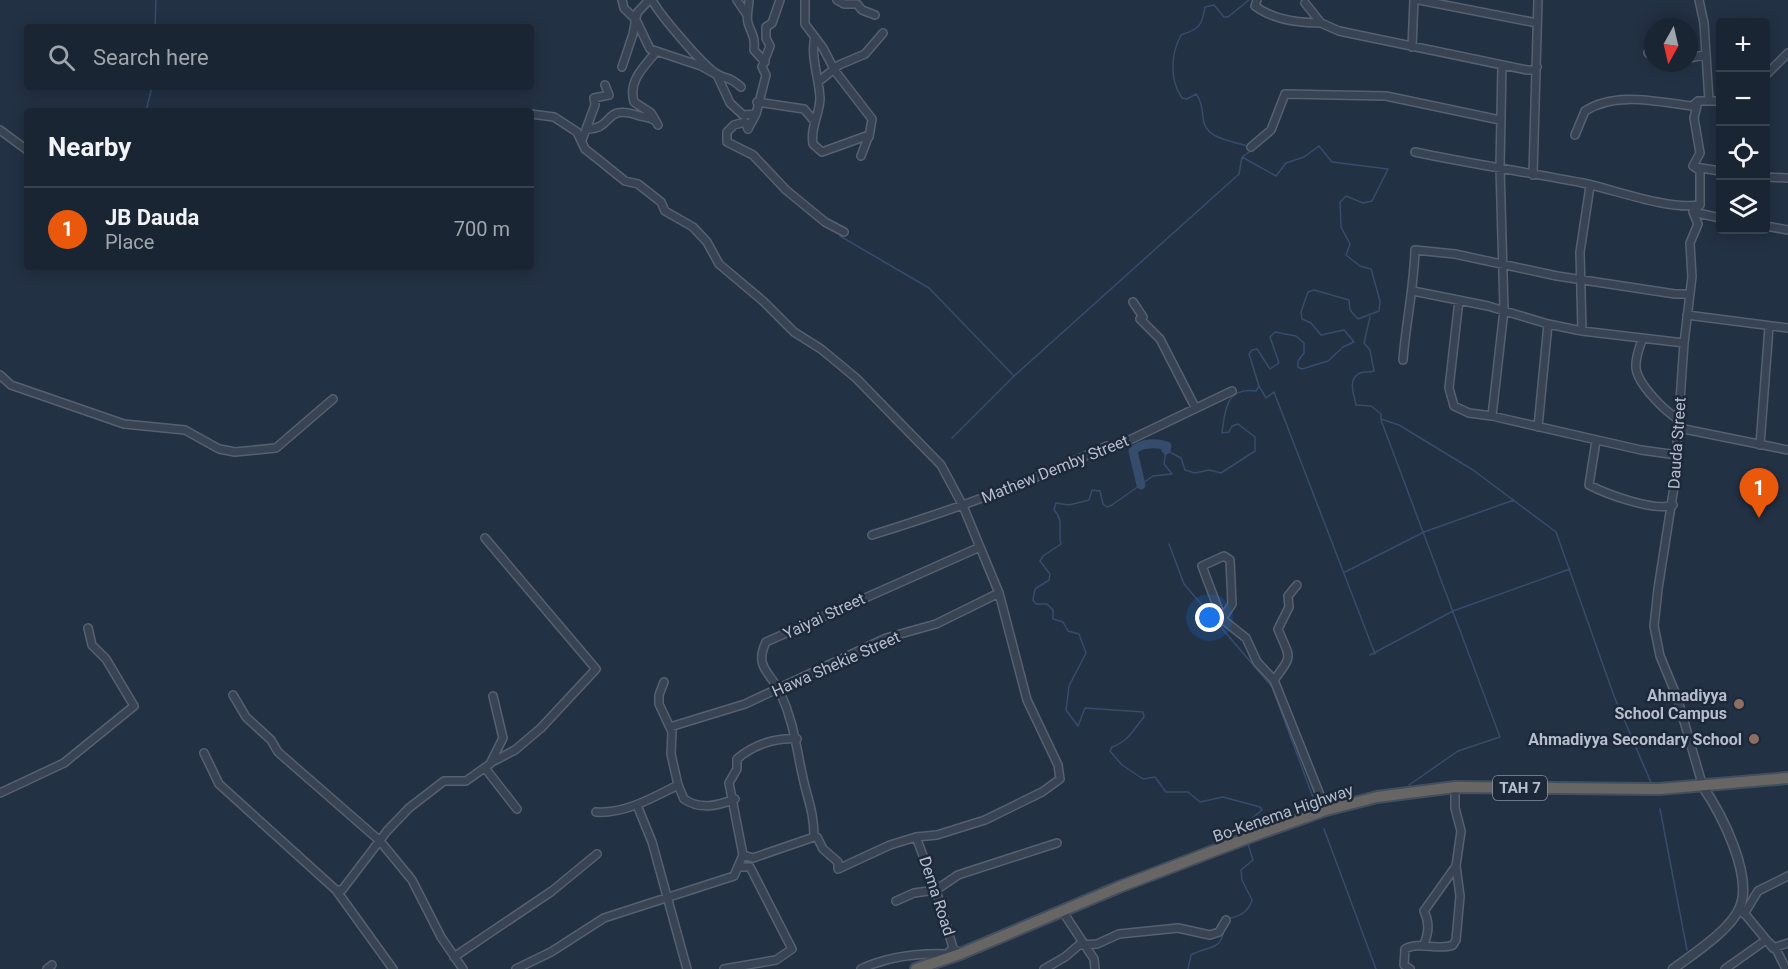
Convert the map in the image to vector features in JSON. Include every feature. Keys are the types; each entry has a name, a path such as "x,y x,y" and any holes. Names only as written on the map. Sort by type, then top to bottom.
{"highway":[{"name":"Bo-Kenema Highway","path":"916,969 956,951 1063,912 1119,887 1258,834 1326,810 1377,797 1455,787 1623,790 1703,787 1788,778"}],"street":[{"path":"622,0 624,8 636,20 650,49 702,66 717,75 731,78 741,87"},
{"path":"622,68 637,14 650,0 694,54 717,75 730,103 746,124"},
{"path":"737,0 747,15"},
{"path":"749,0 747,15 749,27 755,37 754,50 765,62"},
{"path":"780,0 772,23 766,27 766,39 770,46 762,67 766,75 757,102 756,114 746,124 735,125 727,132 727,142 753,155 786,190 825,222 844,232"},
{"path":"805,0 805,24 815,37 835,71 872,119 869,135 818,152 813,144 811,133 819,111 813,45 815,37"},
{"path":"837,0 844,4 857,4 862,10 875,15"},
{"path":"1257,0 1255,6 1262,11 1290,20 1321,23 1339,31 1527,70 1534,70 1537,67"},
{"path":"1412,47 1417,0 1537,23"},
{"path":"1533,175 1538,0"},
{"path":"1699,0 1702,12 1709,101"},
{"path":"1305,3 1321,23"},
{"path":"818,82 852,58 864,54 883,33"},
{"path":"587,129 598,127 615,112 623,110 657,123 651,113 634,102 632,94 634,78 656,52"},
{"path":"1769,72 1788,53"},
{"path":"1698,56 1705,55"},
{"path":"1492,416 1504,310 1500,167 1502,65"},
{"path":"582,140 594,98 609,95 605,85"},
{"path":"1251,147 1271,130 1285,94 1386,96 1500,120"},
{"path":"1575,135 1585,111 1602,102 1629,100 1692,106 1698,102 1716,101"},
{"path":"757,102 804,109 815,122"},
{"path":"1693,166 1700,153 1694,118 1698,102"},
{"path":"534,114 554,117 577,132 585,149 625,181 638,184 661,202 665,211 693,227 707,242 719,264 763,301 794,332 821,349 855,378 877,403 941,465 963,506 999,593 1027,700 1058,765 1060,779 1042,792 985,820 938,835 916,837 890,845 838,869 838,862 823,849 817,837 753,858 743,855"},
{"path":"746,124 756,114"},
{"path":"0,130 24,148"},
{"path":"1415,152 1470,164 1500,167 1648,199 1691,206 1700,205"},
{"path":"1693,166 1716,170"},
{"path":"1693,166 1700,171 1700,205 1693,212"},
{"path":"1770,177 1788,178"},
{"path":"1582,331 1581,232 1590,186"},
{"path":"1693,212 1716,217"},
{"name":"Dauda Street","path":"1693,212 1698,224 1690,243 1692,277 1684,344 1673,506 1658,588 1654,626 1660,656 1677,697 1703,787"},
{"path":"1770,226 1787,227"},
{"path":"1403,360 1408,305 1413,291 1415,250 1441,251 1580,279 1689,294"},
{"path":"1413,291 1504,310 1548,324 1582,331 1684,344"},
{"path":"1459,300 1449,388 1454,406 1469,413 1492,416 1596,441 1669,456 1677,455"},
{"path":"1133,302 1143,317 1140,319 1160,339 1195,407"},
{"path":"1687,315 1788,328"},
{"path":"1538,427 1548,324"},
{"path":"1761,446 1769,327"},
{"path":"1642,340 1637,355 1636,370 1658,404 1679,424 1761,446 1788,450"},
{"path":"0,375 11,386 74,409 138,428 185,430 219,449 235,452 276,448 333,399"},
{"name":"Mathew Demby Street","path":"872,535 963,506 1050,473 1107,446 1114,447 1232,390"},
{"path":"1596,441 1589,485 1646,505 1665,508 1673,506"},
{"path":"336,890 342,890 405,812 435,786 452,779 466,781 492,762 515,750 541,728 596,669 485,538"},
{"name":"Yaiyai Street","path":"814,837 814,812 802,776 797,739 779,690 761,661 766,642 980,547"},
{"path":"1222,619 1232,604 1230,560 1224,556 1202,566 1222,619 1246,638 1257,662 1274,680 1326,810"},
{"path":"1274,680 1288,659 1288,648 1278,629 1289,607 1288,596 1296,585"},
{"name":"Hawa Shekie Street","path":"670,727 717,715 779,690 886,638 936,624 999,593"},
{"path":"0,793 64,763 135,706 106,659 92,645 88,628"},
{"path":"664,682 659,704 670,727 672,763 684,799 697,805 719,805 735,799"},
{"path":"233,695 246,717 271,740 278,752 380,841 412,880 454,957 463,969"},
{"path":"492,762 503,738 493,696"},
{"path":"516,969 550,952 604,918 734,876 743,855 735,799 729,783 736,769 737,759 746,752 781,737 797,739"},
{"path":"204,753 219,784 336,890 393,969"},
{"path":"485,768 517,809"},
{"path":"596,812 617,811 637,805 678,785"},
{"path":"1410,969 1404,964 1405,949 1423,946 1448,948 1456,940 1460,896 1456,866 1461,831 1455,808 1455,787"},
{"path":"1703,787 1712,800 1738,859 1743,888 1742,911 1776,949 1786,969"},
{"path":"637,805 652,842 687,969"},
{"name":"Dema Road","path":"916,837 956,951"},
{"path":"896,901 914,893 936,890 958,875 1057,843"},
{"path":"454,957 552,891 597,854"},
{"path":"724,969 757,966 788,954 792,945 750,867 753,858"},
{"path":"1423,946 1427,939 1428,921 1424,911 1456,866"},
{"path":"739,867 750,867"},
{"path":"1673,969 1713,938 1742,911 1758,891 1788,876"},
{"path":"1063,912 1094,959 1095,969"},
{"path":"1044,969 1083,944 1097,944 1119,934 1178,928 1210,935 1219,932 1226,920"},
{"path":"1725,969 1766,940"},
{"path":"1776,949 1788,943"},
{"path":"861,969 888,959 920,953 947,954 956,951"}],"waterway":[{"path":"155,24 156,0"},
{"path":"1247,146 1219,138 1208,130 1204,124 1198,96 1196,94 1187,99 1182,98 1178,91 1173,75 1173,58 1181,35 1199,26 1205,7 1214,5 1224,17 1228,17 1249,0"},
{"path":"147,108 151,90"},
{"path":"1245,834 1251,819 1262,810 1260,807 1223,797 1200,802 1188,792 1166,792 1155,777 1143,779 1122,765 1110,751 1112,747 1123,742 1130,735 1144,717 1143,712 1085,708 1078,726 1066,710 1069,686 1086,653 1079,634 1068,631 1063,622 1053,619 1053,610 1047,604 1036,604 1033,600 1035,589 1049,580 1050,574 1040,561 1043,556 1061,544 1060,522 1054,510 1056,503 1069,505 1089,500 1092,490 1100,491 1103,504 1107,507 1112,505 1153,476 1172,474 1164,464 1166,450 1181,458 1185,470 1195,473 1209,470 1221,473 1255,451 1255,437 1238,424 1232,426 1229,432 1222,433 1226,408 1233,396 1238,392 1256,391 1259,386 1249,354 1252,350 1257,349 1270,369 1279,363 1270,337 1275,332 1296,336 1304,343 1304,353 1298,361 1298,367 1302,369 1328,361 1343,347 1354,342 1344,330 1321,335 1311,323 1302,319 1301,312 1308,292 1314,290 1349,300 1350,310 1358,319 1379,311 1380,301 1371,269 1360,266 1346,255 1350,244 1341,227 1340,202 1346,196 1363,203 1372,201 1388,169 1332,162 1319,146 1304,157 1286,163 1276,176 1242,157 1255,148"},
{"path":"952,438 1014,376 1239,174 1242,157"},
{"path":"840,236 929,288 1013,375"},
{"path":"1370,317 1364,343 1370,350 1374,371 1360,373 1354,379 1352,387 1356,405 1371,406 1381,414 1381,419 1399,425 1473,470 1556,532 1614,696 1652,785"},
{"path":"1259,386 1266,398 1274,392 1375,654"},
{"path":"1381,420 1500,737 1458,751 1409,785"},
{"path":"1141,485 1133,451 1149,444 1167,446 1166,450"},
{"path":"1345,572 1424,532 1514,500"},
{"path":"1169,544 1184,584 1272,687 1317,808"},
{"path":"1370,655 1453,611 1570,569"},
{"path":"1660,809 1687,950"},
{"path":"1324,829 1376,969"},
{"path":"1227,919 1243,913 1252,900 1242,880 1241,870 1253,860 1248,844"},
{"path":"1188,969 1191,955 1217,945 1224,929"}],"place":[{"name":"JB Dauda","path":"1759,518"},
{"name":"Ahmadiyya School Campus","path":"1739,704"},
{"name":"Ahmadiyya Secondary School","path":"1754,739"}]}
